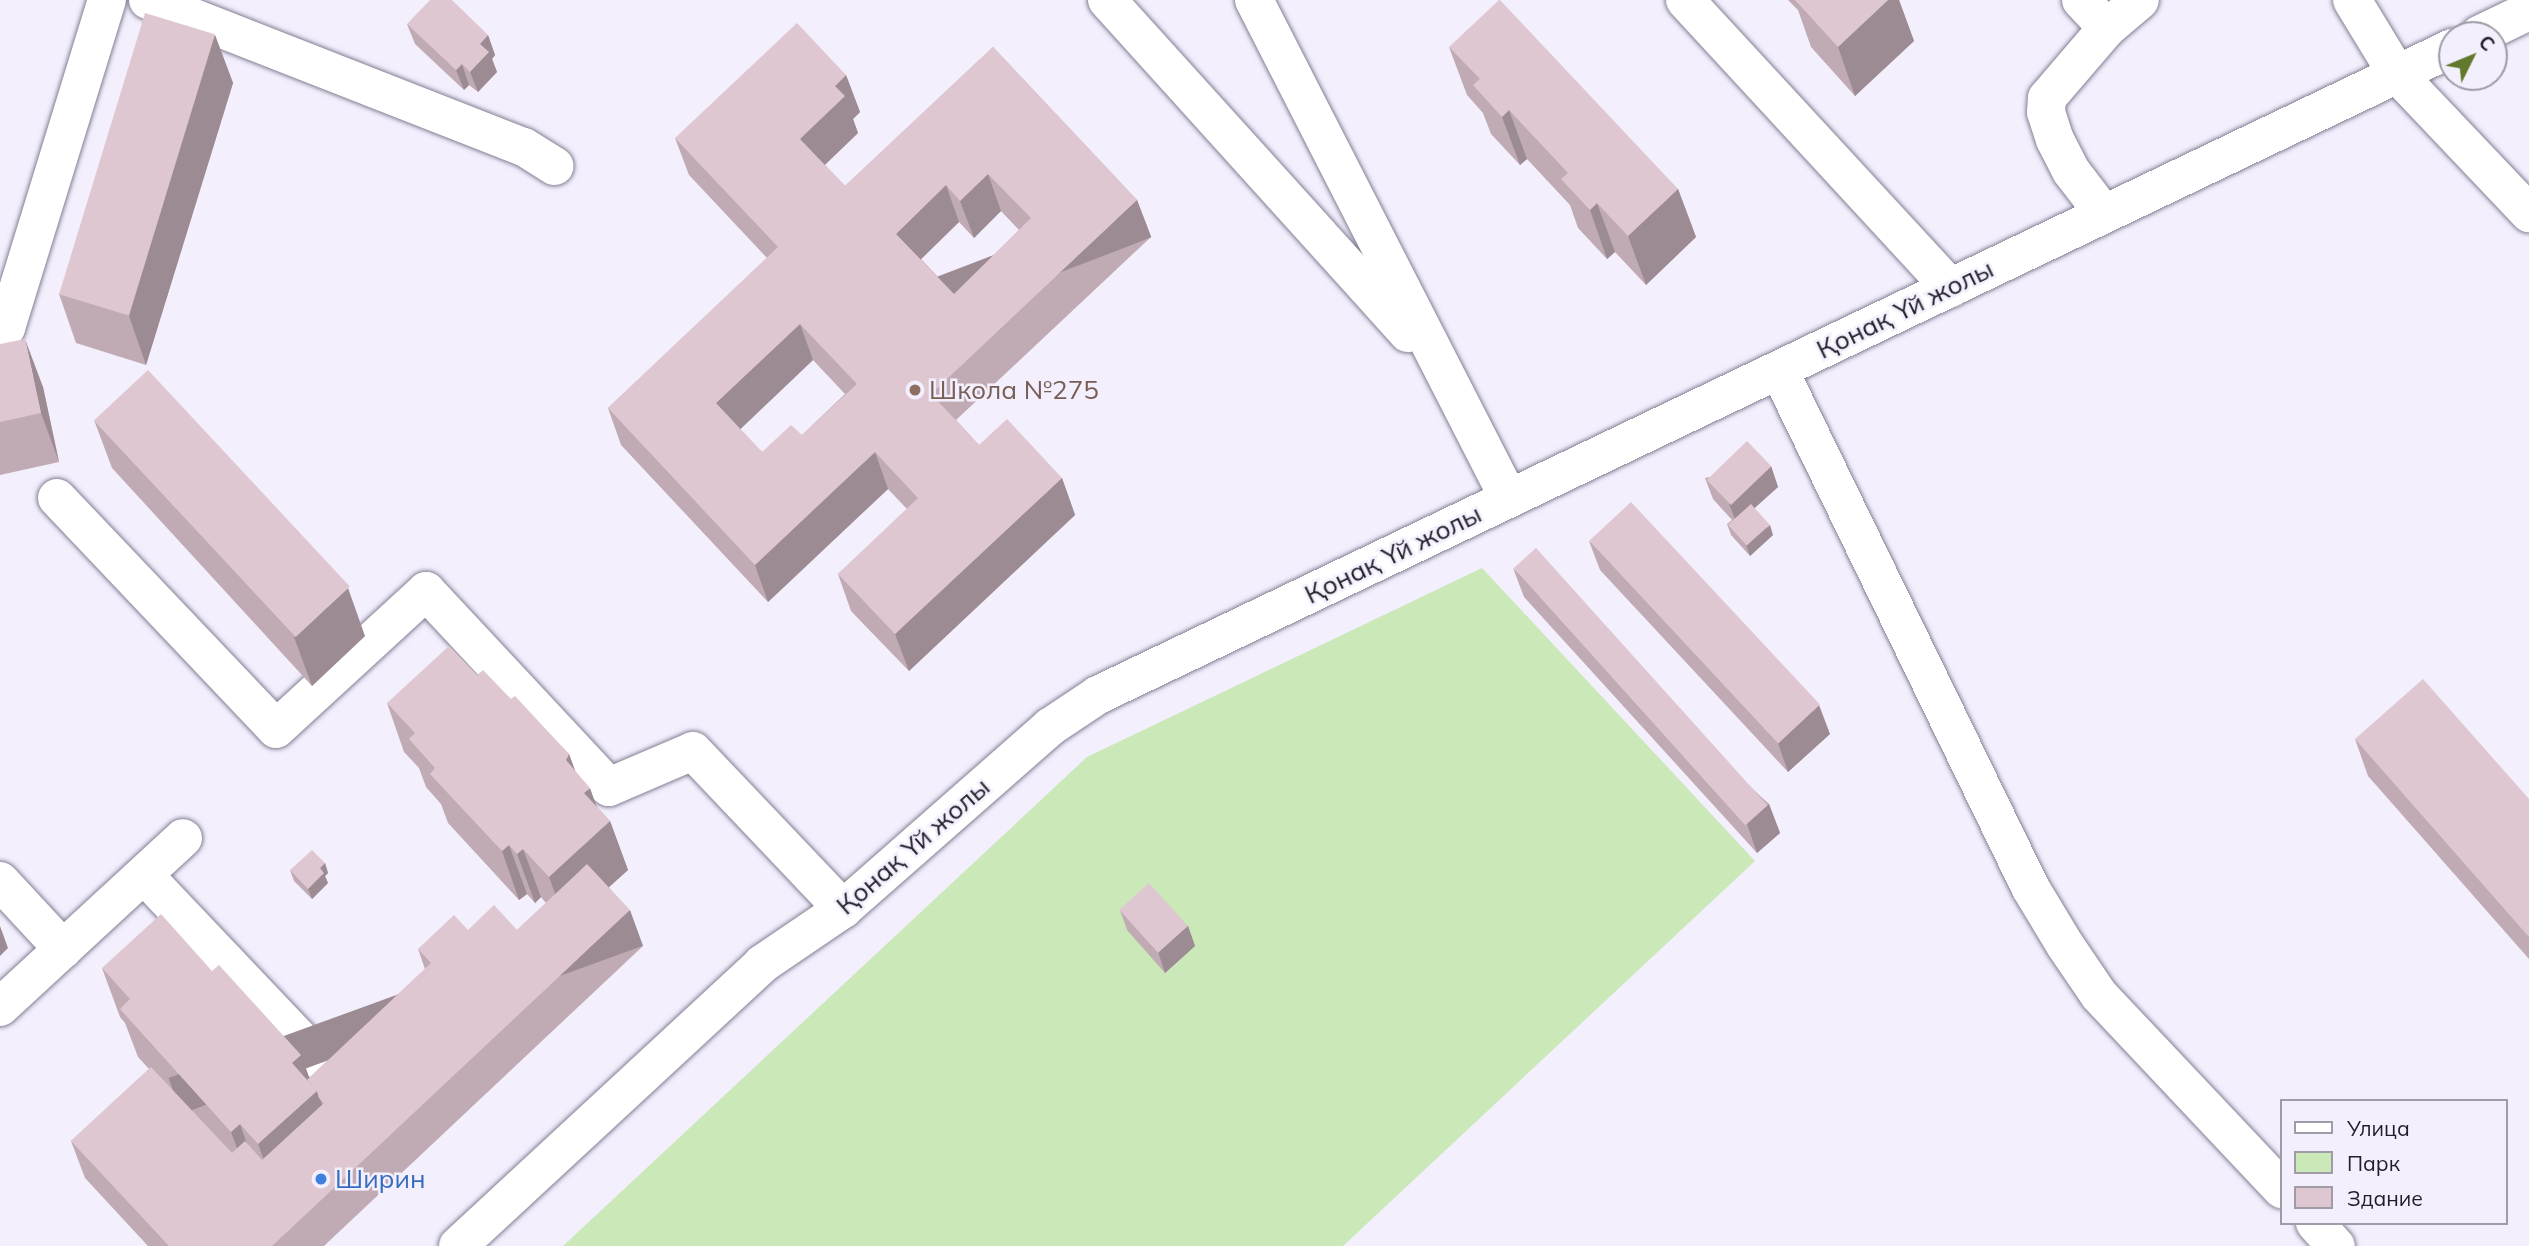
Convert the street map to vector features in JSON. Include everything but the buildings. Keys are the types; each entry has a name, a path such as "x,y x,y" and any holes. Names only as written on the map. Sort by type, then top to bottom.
{"street":[{"path":"0,329 6,328 107,0"},
{"path":"148,0 524,147 555,166"},
{"path":"1107,0 1437,363"},
{"path":"1254,0 1437,363 1509,499"},
{"path":"1685,0 1951,288"},
{"path":"2081,0 2107,28"},
{"path":"2104,214 2071,171 2046,112 2052,88 2107,28 2140,0"},
{"path":"2352,0 2397,74 2529,213"},
{"path":"2508,21 2529,11"},
{"name":"Қонақ Үй жолы","path":"458,1246 762,964 843,909 1049,727 1098,695 2438,55"},
{"path":"1779,370 2030,887 2065,945 2099,995 2280,1187"},
{"path":"57,498 275,729 426,591 609,787 693,751 843,909"},
{"path":"0,1007 183,838"},
{"path":"144,875 327,1069"},
{"path":"0,880 63,949"},
{"path":"2317,1225 2336,1246"}],"green space":[{"path":"1482,568 1755,861 1343,1246 563,1246 1087,757"}],"place":[{"name":"Школа №275","path":"915,390"},
{"name":"Ширин","path":"321,1179"}]}
